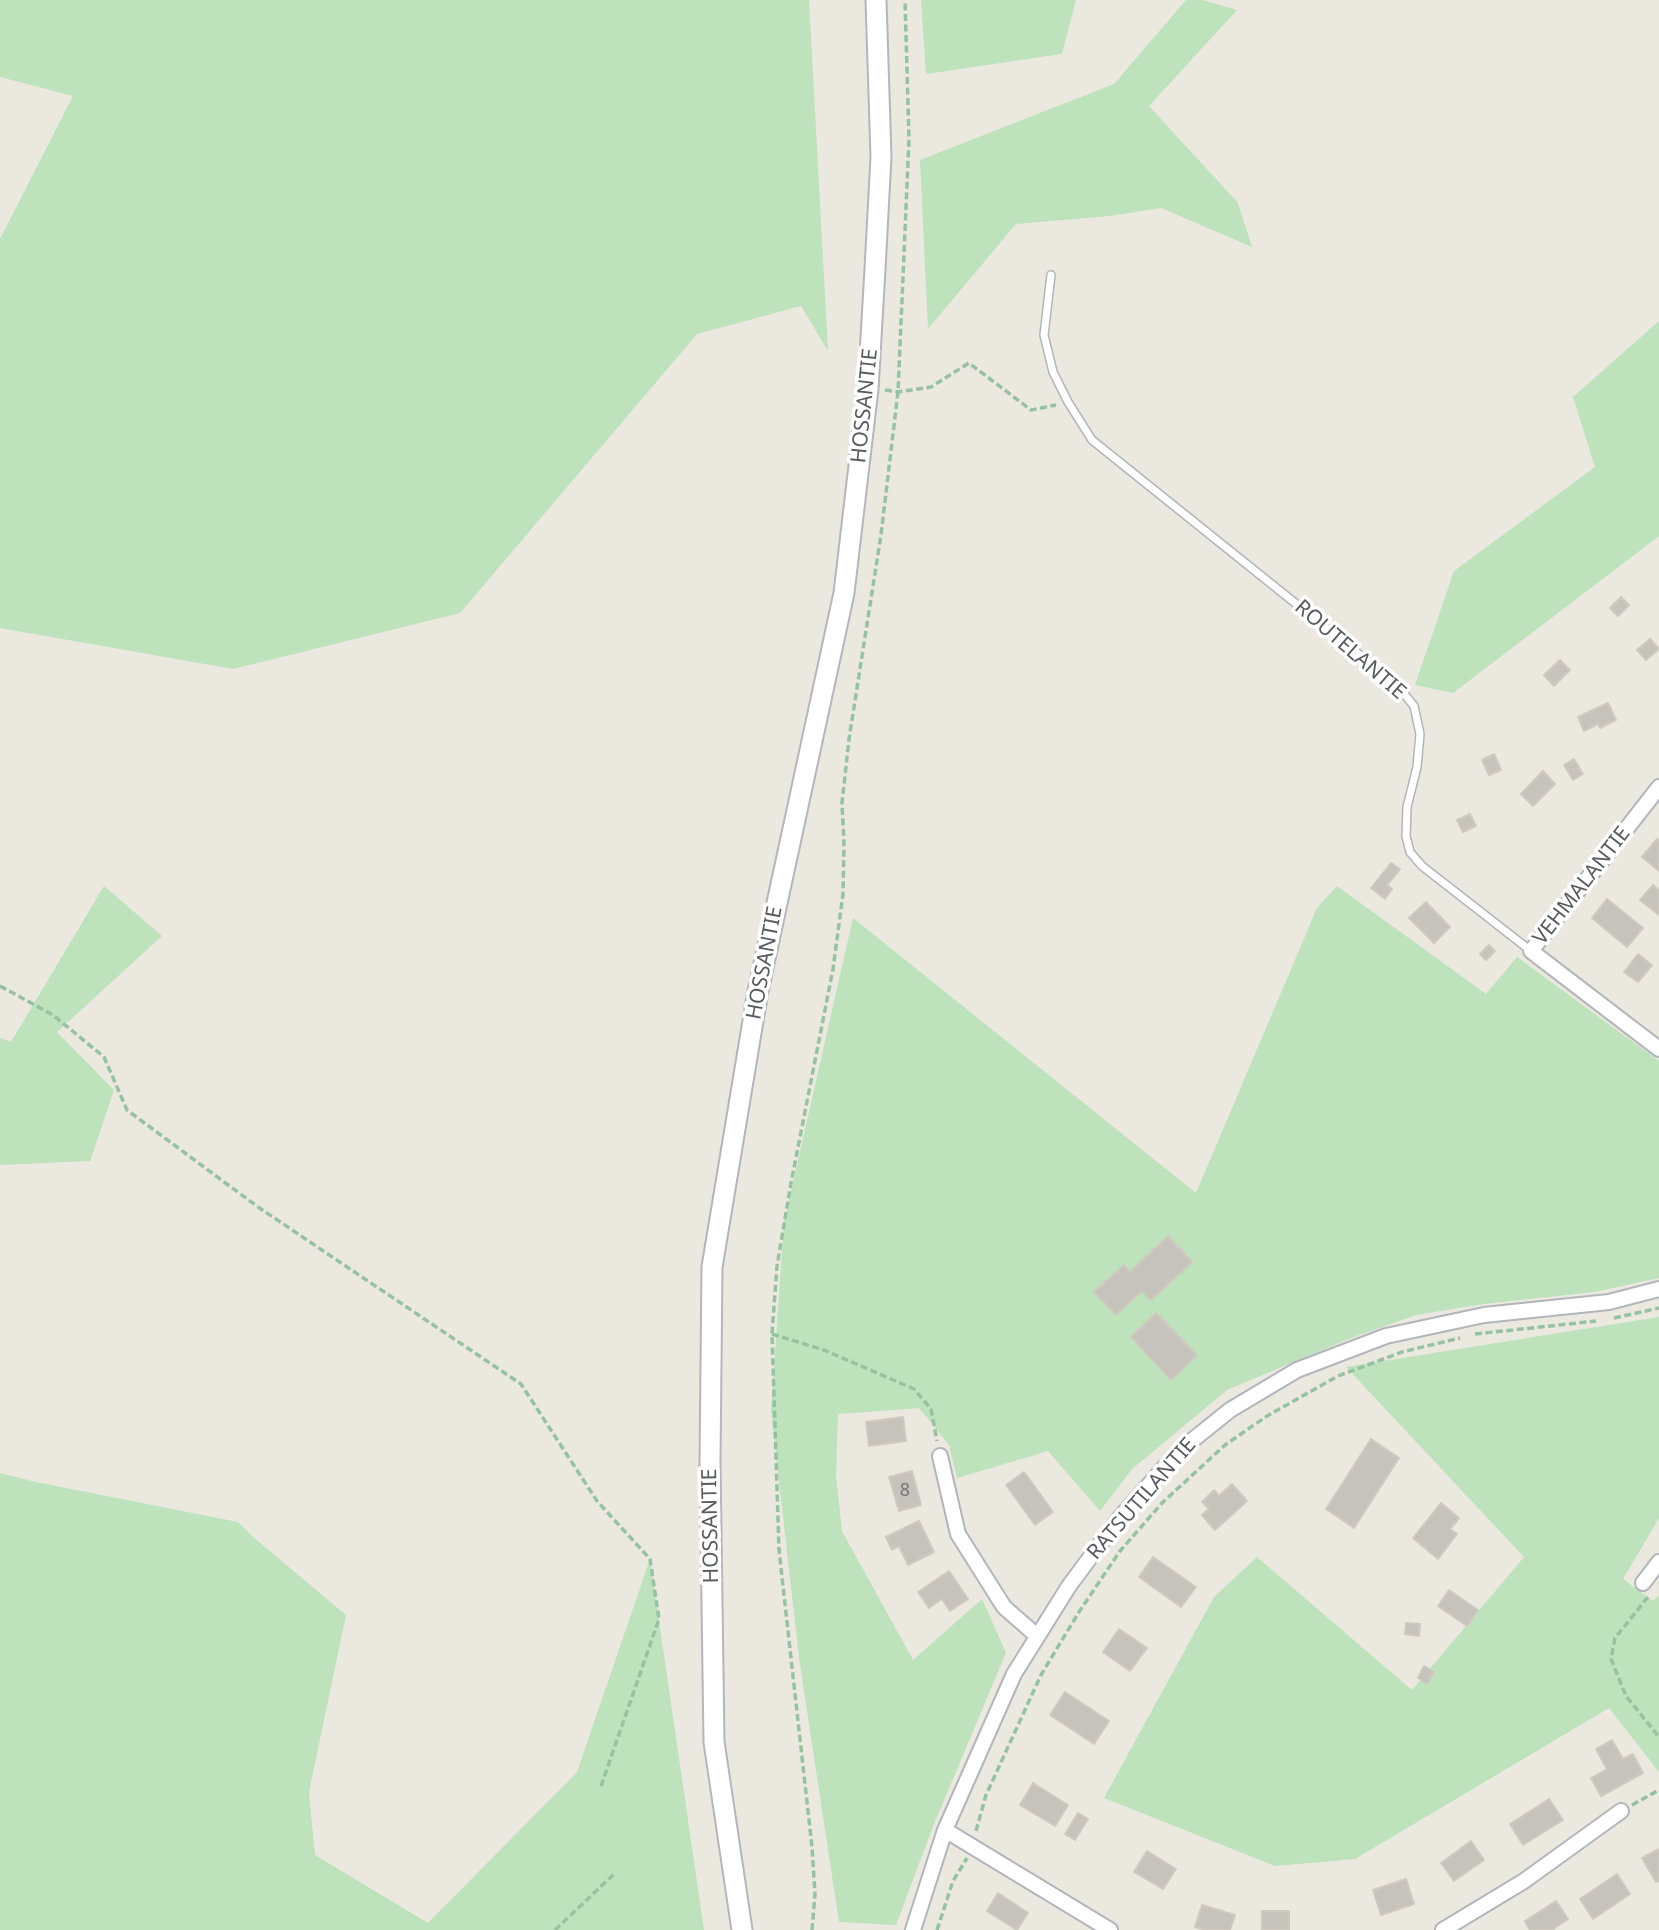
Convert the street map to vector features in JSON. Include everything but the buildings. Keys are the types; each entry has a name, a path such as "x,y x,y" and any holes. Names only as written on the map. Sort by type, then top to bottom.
{"main road":[{"name":"HOSSANTIE","path":"742,1930 714,1742 710,1462 712,1268 758,990 844,593 868,389 881,157 876,0"}],"street":[{"name":"VEHMALANTIE","path":"1531,951 1659,787"},
{"name":"ROUTELANTIE","path":"1531,951 1659,1049"},
{"name":"RATSUTILANTIE","path":"913,1930 945,1830 1014,1674 1069,1586 1110,1531 1179,1451 1230,1410 1297,1370 1386,1336 1484,1315 1609,1302 1659,1289"},
{"path":"940,1456 958,1534 1004,1607 1037,1636"},
{"path":"1643,1583 1659,1562"},
{"path":"1443,1930 1524,1881 1621,1811"},
{"path":"945,1830 1110,1930"}],"lane":[{"name":"ROUTELANTIE","path":"1051,275 1044,335 1054,372 1068,402 1092,440 1396,684 1414,706 1420,734 1417,767 1408,807 1406,836 1410,852 1422,866 1531,951"}],"path":[{"path":"812,1930 815,1894 812,1847 779,1550 772,1334 777,1266 791,1183 834,969 844,894 842,803 849,739 881,535 898,392 909,139 905,0"},
{"path":"868,389 898,392 931,387 969,363 1031,411 1068,402"},
{"path":"0,986 53,1016 104,1057 127,1110 258,1207 521,1384 597,1501 650,1559 659,1619 600,1789"},
{"path":"1612,1318 1659,1308"},
{"path":"1474,1335 1601,1320"},
{"path":"772,1334 824,1350 914,1389 931,1409 940,1456"},
{"path":"937,1930 953,1881 965,1864 972,1846 985,1795 1041,1675 1120,1551 1162,1503 1225,1444 1267,1416 1338,1376 1402,1352 1462,1338"},
{"path":"1640,1607 1615,1638 1611,1659 1626,1696 1659,1737"},
{"path":"1621,1811 1659,1790"},
{"path":"555,1930 614,1874"}],"green space":[{"path":"0,0 809,0 828,351 801,306 697,334 460,613 233,669 0,628 0,239 73,96 0,77"},
{"path":"921,0 1076,0 1062,54 926,74"},
{"path":"1186,0 1203,0 1237,10 1149,106 1238,203 1252,247 1161,208 1110,216 1016,224 928,329 920,160 1114,84"},
{"path":"1659,321 1659,536 1453,693 1415,685 1454,571 1595,467 1573,397"},
{"path":"104,886 162,936 57,1032 114,1090 90,1161 0,1165 0,1038 11,1042"},
{"path":"1337,886 1486,994 1517,957 1659,1061 1659,1278 1594,1292 1484,1304 1416,1315 1351,1338 1227,1390 1132,1469 1100,1511 1048,1451 957,1478 949,1445 919,1408 838,1414 836,1476 842,1531 913,1660 982,1599 1006,1653 934,1824 896,1925 839,1922 799,1658 771,1410 784,1222 853,918 1196,1193 1317,908"},
{"path":"1659,1317 1659,1518 1623,1579 1653,1601 1659,1595 1659,1772 1609,1708 1355,1859 1275,1866 1104,1798 1214,1597 1257,1557 1412,1690 1524,1557 1346,1367"},
{"path":"0,1473 238,1522 346,1615 309,1792 315,1855 428,1923 577,1772 650,1559 704,1930 0,1930"}]}
